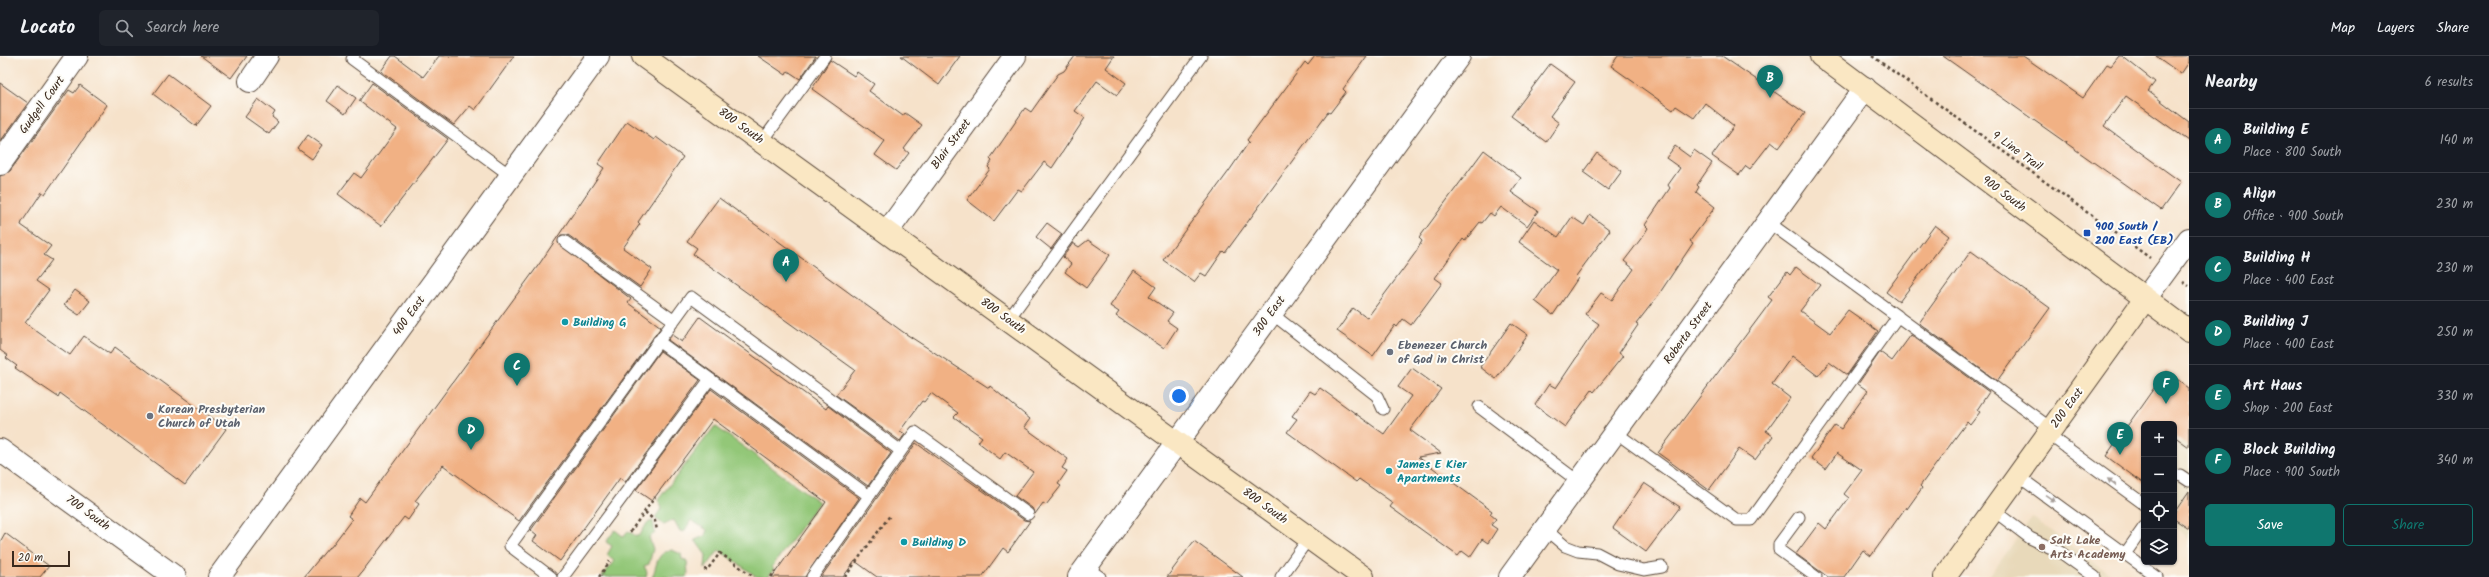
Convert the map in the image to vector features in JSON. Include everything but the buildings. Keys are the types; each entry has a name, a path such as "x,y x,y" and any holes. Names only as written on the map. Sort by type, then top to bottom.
{"main road":[{"name":"800 South","path":"643,56 1363,577"},
{"name":"900 South","path":"1821,56 2189,331"},
{"name":"200 East","path":"1945,577 2145,299"}],"street":[{"path":"250,81 267,56"},
{"name":"400 East","path":"219,577 598,56"},
{"name":"Blair Street","path":"887,232 1015,56"},
{"name":"300 East","path":"1089,574 1177,442 1459,56"},
{"name":"Gudgell Court","path":"0,164 74,61"},
{"name":"Roberta Street","path":"1510,577 1865,88"},
{"name":"200 East","path":"2145,299 2189,238"},
{"name":"700 South","path":"0,450 175,577"}],"lane":[{"path":"354,56 352,59 511,176"},
{"path":"762,142 825,56"},
{"path":"1008,320 1201,56"},
{"path":"1768,222 1898,316 2141,502"},
{"path":"564,241 673,320"},
{"path":"551,577 510,546 691,297 901,451"},
{"path":"1271,313 1377,396 1383,409"},
{"path":"1616,432 1737,520 1750,520 1898,316"},
{"path":"658,341 869,496"},
{"path":"563,577 710,379"},
{"path":"1479,407 1579,482"},
{"path":"812,577 916,432 1028,514"},
{"path":"2018,476 2157,577"},
{"path":"1993,510 2030,538 2060,552 2094,577"},
{"path":"1799,517 1779,544 1780,550 1816,577"},
{"path":"1545,529 1565,546 1578,551 1597,553 1618,564 1644,570 1662,567"},
{"path":"2125,554 2143,529"},
{"path":"1281,577 1309,538"}],"path":[{"name":"9 Line Trail","path":"1872,56 2152,259"},
{"path":"2182,282 2189,286"},
{"path":"630,532 656,498"},
{"path":"645,512 655,521 657,530"},
{"path":"845,577 891,514"},
{"path":"704,569 707,570 720,553 754,577"},
{"path":"599,577 610,561"},
{"path":"771,577 775,571"}],"shaded area":[{"path":"2189,431 2189,538 2177,529 2177,448"},
{"name":"Salt Lake Arts Academy","path":"2032,517 2114,577 1989,577"}],"green space":[{"path":"715,426 819,502 772,567 774,569 768,577 757,577 719,550 705,569 706,555 695,540 706,535 707,530 691,520 684,532 680,531 674,520 664,525 655,518 662,507 658,500"},
{"path":"653,521 655,533 649,537 653,549 649,564 644,566 647,572 646,577 602,577 614,561 607,555 612,546 606,542 615,530 624,537 628,531 636,536 640,535 647,523"},
{"path":"672,550 681,554 682,559 687,561 688,575 686,577 652,577 660,557"}],"place":[{"name":"Align","path":"1770,98"},
{"name":"900 South / 200 East (EB)","path":"2087,233"},
{"name":"Building E","path":"786,282"},
{"name":"Building G","path":"565,322"},
{"name":"Ebenezer Church of God in Christ","path":"1390,352"},
{"name":"Building H","path":"517,386"},
{"name":"Block Building","path":"2166,404"},
{"name":"Korean Presbyterian Church of Utah","path":"150,416"},
{"name":"Building J","path":"471,450"},
{"name":"Art Haus","path":"2120,455"},
{"name":"James E Kier Apartments","path":"1389,471"},
{"name":"Building D","path":"904,542"},
{"name":"Salt Lake Arts Academy","path":"2042,547"}]}
